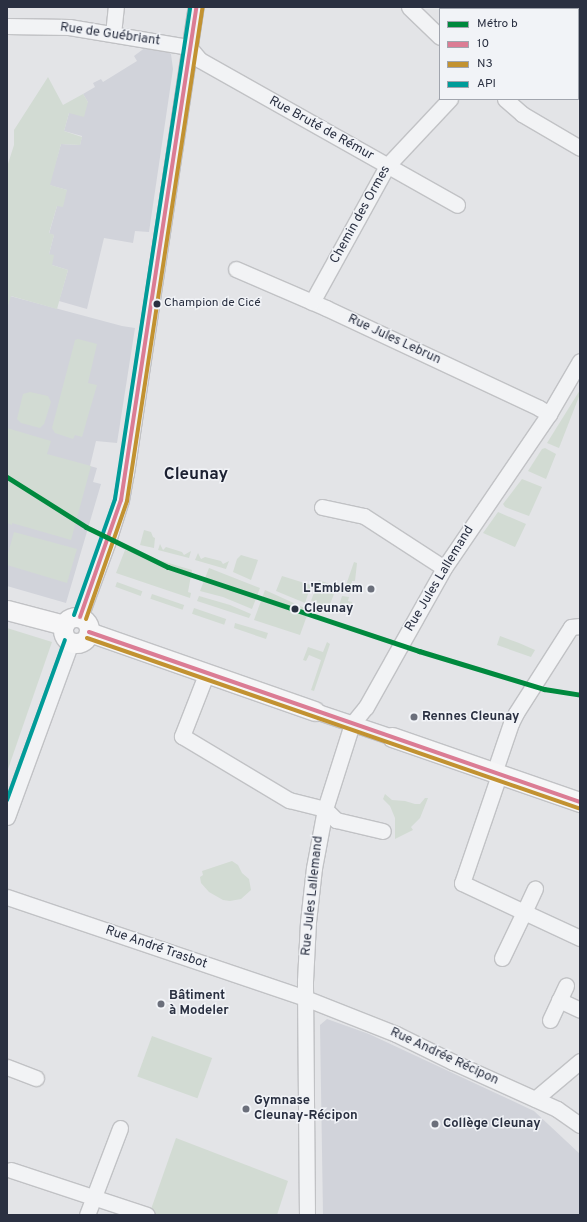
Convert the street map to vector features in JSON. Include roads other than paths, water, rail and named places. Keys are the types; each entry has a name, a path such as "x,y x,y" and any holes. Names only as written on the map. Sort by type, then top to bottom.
{"main road":[{"path":"7,610 76,629 207,672 315,711"},
{"path":"392,737 580,802"}],"street":[{"path":"113,34 116,7"},
{"path":"7,817 108,541 121,500 196,7"},
{"path":"408,7 439,36"},
{"name":"Rue de Guébriant","path":"7,26 69,27 189,47"},
{"name":"Rue Bruté de Rémur","path":"189,47 200,60 457,206"},
{"name":"Chemin des Ormes","path":"312,302 387,166 449,100"},
{"path":"506,100 522,114 580,148"},
{"name":"Rue Jules Lebrun","path":"236,269 312,302 549,414"},
{"name":"Rue Jules Lallemand","path":"307,1215 305,998 308,922 314,868 325,809 352,724 366,707 444,568 549,414 564,391 580,361"},
{"path":"322,507 364,516 444,568"},
{"path":"580,626 571,627 511,723 462,883 580,938"},
{"path":"207,672 182,736 289,800 325,809 336,820 383,830"},
{"path":"315,711 392,737"},
{"path":"502,958 535,888"},
{"name":"Rue André Trasbot","path":"7,897 305,998"},
{"path":"550,1020 566,986"},
{"name":"Rue Andrée Récipon","path":"305,998 396,1034 453,1062 557,1109 580,1125"},
{"path":"560,1000 580,1010"},
{"path":"535,1099 580,1061"},
{"path":"7,1067 36,1078"},
{"path":"87,1215 120,1128"},
{"path":"12,1170 147,1215"}],"metro line":[{"name":"b","path":"7,477 86,527 168,567 419,651 544,689 580,695"}],"place":[{"name":"Champion de Cicé","path":"157,304"},
{"name":"L'Emblem","path":"371,589"},
{"name":"Cleunay","path":"295,609"},
{"name":"Rennes Cleunay","path":"414,717"},
{"name":"Bâtiment à Modeler","path":"161,1004"},
{"name":"Gymnase Cleunay-Récipon","path":"246,1109"},
{"name":"Collège Cleunay","path":"435,1124"}],"district":[{"name":"Cleunay","path":"196,476"}]}
